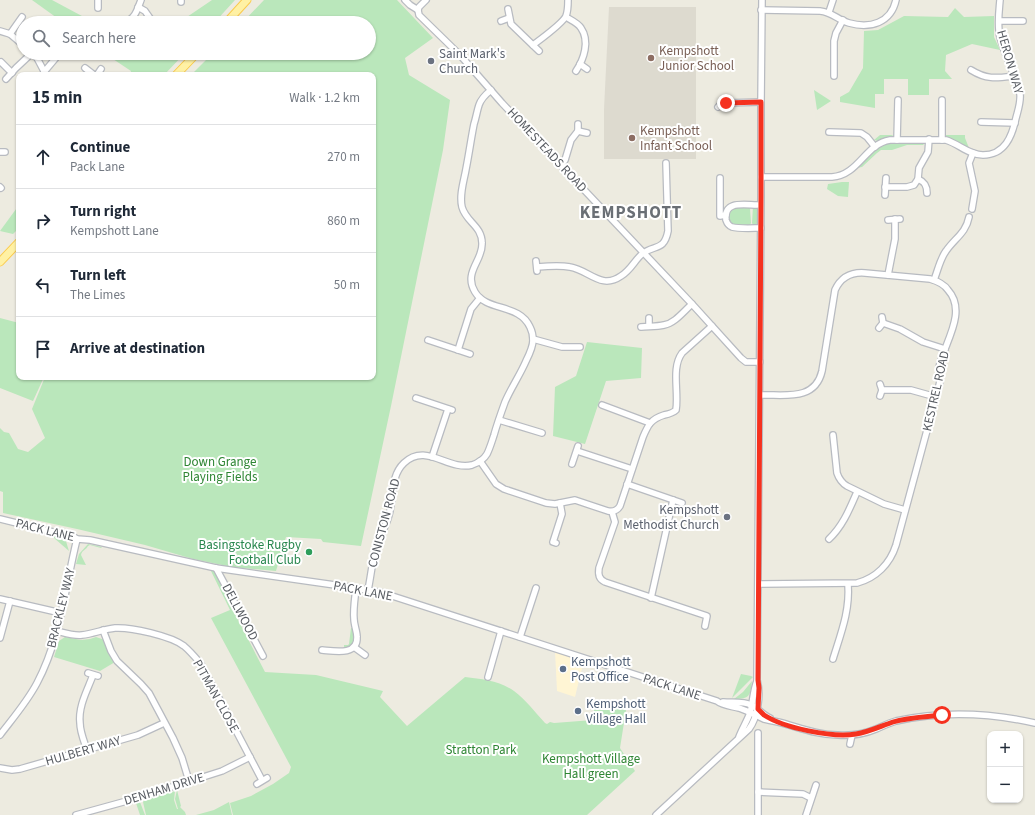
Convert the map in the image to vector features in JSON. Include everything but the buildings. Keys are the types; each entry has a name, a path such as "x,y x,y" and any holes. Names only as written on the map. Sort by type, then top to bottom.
{"main road":[{"path":"232,16 247,0"},
{"path":"179,72 190,60"},
{"path":"0,262 16,245"}],"street":[{"path":"98,0 98,8"},
{"path":"134,16 140,0"},
{"name":"HOMESTEADS ROAD","path":"405,0 410,6 418,10 419,15 460,55 743,360 746,362 760,362"},
{"path":"418,10 426,0"},
{"path":"534,45 566,17 568,0"},
{"path":"656,815 744,734 755,720 757,712 759,688 762,0"},
{"path":"829,12 833,0"},
{"path":"762,10 812,10 829,12 848,23 877,23 891,14 896,0"},
{"name":"HERON WAY","path":"761,177 839,176 850,171 875,147 887,140 942,140 952,142 980,155 986,155 1000,149 1010,139 1015,124 1020,99 1014,76 1000,36 1000,0"},
{"path":"138,7 145,11 148,16"},
{"path":"508,9 511,24 539,51"},
{"path":"566,17 581,27 583,32 585,45 584,55 576,70"},
{"path":"502,20 510,18"},
{"path":"834,76 834,41 836,33 843,20"},
{"path":"999,21 1023,21"},
{"path":"10,34 16,26"},
{"path":"0,31 10,34 16,39"},
{"path":"6,79 25,60"},
{"path":"38,60 44,72"},
{"path":"46,72 54,60"},
{"path":"0,62 12,73"},
{"path":"580,64 587,69"},
{"path":"85,68 91,72"},
{"path":"98,72 101,69"},
{"path":"970,78 972,71 986,77 995,78 1014,76"},
{"path":"491,90 482,100 478,111 470,146 462,198 462,208 465,214 479,230 482,239 481,251 471,276 473,288 480,298 486,302 511,310 522,316 530,326 533,339 529,356 506,401 488,452 480,461 496,484 500,488 546,503 552,504 575,500 612,512 618,509 646,429 650,423 657,418 675,411 678,360 682,353 712,326"},
{"path":"897,140 898,100"},
{"path":"942,100 942,140"},
{"path":"718,107 720,104 724,103 761,102"},
{"path":"981,122 1015,124"},
{"path":"562,165 571,140 578,131 578,124"},
{"path":"837,125 837,132"},
{"path":"578,131 587,133"},
{"path":"829,132 861,133 867,137 875,147"},
{"path":"885,187 910,187 914,185 918,179 919,168 928,152 929,139"},
{"path":"972,210 975,192 969,163 973,153"},
{"path":"537,266 570,267 581,270 599,280 611,281 624,274 643,253 658,247 666,239 668,231 666,163"},
{"path":"720,178 720,216 726,216"},
{"path":"886,178 886,195"},
{"path":"918,179 926,185 927,193"},
{"path":"757,204 733,205 728,208 726,216 727,223 733,227 761,228"},
{"path":"760,395 800,394 812,388 817,382 821,376 834,294 836,287 845,277 860,273 934,280 943,256 947,249 958,239 964,230 969,217"},
{"path":"888,220 897,219 888,275"},
{"name":"KESTREL ROAD","path":"759,584 848,584 861,582 874,576 889,561 895,549 936,397 940,380 939,367 956,318 956,306 953,296 943,285 934,280"},
{"path":"458,350 471,309 480,298"},
{"path":"641,327 662,326 671,323 692,304"},
{"path":"649,318 649,326"},
{"path":"879,328 882,320 923,342 945,349"},
{"path":"533,339 562,347 577,346"},
{"path":"432,340 470,354"},
{"path":"880,390 911,390 936,397"},
{"path":"416,398 450,410 432,457"},
{"path":"602,406 650,423"},
{"path":"499,420 542,433"},
{"path":"832,434 836,469 839,478 844,485 884,504 905,510"},
{"path":"572,464 577,448 632,470"},
{"name":"CONISTON ROAD","path":"368,590 376,549 389,516 396,476 399,469 414,457 423,455 461,466 471,465 480,461"},
{"path":"627,484 682,503"},
{"path":"833,538 847,514 857,492"},
{"path":"651,598 673,500"},
{"path":"556,543 553,542 562,514 560,503"},
{"path":"612,512 615,522 599,568 600,577 605,582 707,616 705,626"},
{"name":"PACK LANE","path":"0,519 72,536 77,539 90,540 216,568 383,593 717,701 751,705 757,712"},
{"name":"BRACKLEY WAY","path":"0,735 37,683 47,660 57,631 77,539"},
{"name":"DELLWOOD","path":"216,568 263,656"},
{"path":"834,659 847,610 849,595 848,584"},
{"path":"321,657 322,648 340,652 354,647 358,639 354,616 356,588"},
{"path":"520,637 536,588"},
{"path":"0,599 61,613"},
{"path":"0,638 10,601"},
{"name":"PITMAN CLOSE","path":"57,631 81,635 114,628 127,628 174,640 183,645 201,664 262,781"},
{"path":"103,630 111,651 117,661 149,693 182,758 189,781"},
{"path":"488,677 501,631"},
{"path":"354,647 365,655"},
{"path":"87,750 80,724 80,714 93,674"},
{"path":"739,737 750,712 755,687 758,680"},
{"name":"PACK LANE","path":"717,701 723,705 740,708 750,712 757,712 779,722 820,733 838,735 852,735 866,732 895,721 942,715 994,716 1035,723"},
{"name":"HULBERT WAY","path":"0,768 12,770 20,769 138,735 164,723"},
{"path":"758,733 758,815"},
{"path":"850,744 852,735"},
{"name":"DENHAM DRIVE","path":"76,815 134,800 222,771 250,757"},
{"path":"806,815 816,785"},
{"path":"758,792 803,794 811,798"}],"shaded area":[{"name":"Kempshott Junior School","path":"609,7 696,7 696,159 604,159 604,109"},
{"path":"555,651 584,660 575,697 557,691"}],"green space":[{"path":"32,0 52,0 82,16 54,16"},
{"path":"212,0 235,0 220,16 188,16"},
{"name":"Down Grange Playing Fields","path":"264,0 397,0 433,38 405,58 409,75 450,100 443,150 361,546 323,542 321,539 286,537 276,571 232,567 193,559 145,545 3,513 3,492 0,491 0,428 4,432 9,433 18,449 28,452 45,438 32,409 44,380 376,380 376,72 194,72 206,60 376,60 376,16 249,16"},
{"path":"955,8 964,17 994,16 994,37 1000,50 972,44 946,55 945,71 952,79 929,79 929,95 908,95 908,79 884,79 884,94 875,94 875,108 840,102 840,97 849,92 863,68 864,31 878,30 904,16 948,17"},
{"path":"114,60 178,60 167,72 131,71"},
{"path":"814,90 831,101 817,110"},
{"path":"880,135 894,135 878,141 874,140"},
{"path":"945,135 965,135 969,148 948,138"},
{"path":"889,142 922,143 924,145 907,145 892,150 881,150 862,167 857,168 876,150"},
{"path":"849,182 848,197 838,196 827,189 828,184"},
{"path":"753,206 756,209 759,209 759,222 755,225 752,223"},
{"path":"750,208 750,225 732,225 729,221 728,213 731,209"},
{"path":"16,209 16,231 13,234 0,231"},
{"path":"0,318 16,322 16,380 43,380 33,401 0,388"},
{"path":"587,342 642,348 641,378 606,381 585,444 553,436 555,387 576,376"},
{"path":"54,536 65,538 69,551 54,538"},
{"path":"88,544 102,547 88,546 81,555 86,565 76,564 79,554"},
{"name":"Stratton Park","path":"211,571 214,571 265,672 316,675 383,691 380,697 407,726 465,677 491,681 509,688 522,698 547,724 550,722 593,720 595,702 626,710 620,748 635,771 587,815 233,815 230,803 251,796 273,784 289,773 291,767 211,618 230,610"},
{"path":"351,628 355,628 354,645 344,650 344,645 349,644"},
{"path":"65,637 81,640 96,637 105,640 115,662 100,671 54,657 59,641"},
{"path":"741,674 753,677 732,698"},
{"path":"752,681 751,690 748,696 734,699 743,692"},
{"path":"177,790 180,807 186,815 146,815 143,802 144,800 175,791 174,800 178,809 175,799"},
{"path":"140,802 145,815 140,815 136,803"},
{"path":"229,802 232,815 196,815 214,810"}],"place":[{"name":"Kempshott Junior School","path":"651,58"},
{"name":"Saint Mark's Church","path":"431,61"},
{"name":"Kempshott Infant School","path":"632,138"},
{"name":"Kempshott Methodist Church","path":"727,517"},
{"name":"Basingstoke Rugby Football Club","path":"309,552"},
{"name":"Kempshott Post Office","path":"563,669"},
{"name":"Kempshott Village Hall","path":"578,711"}],"district":[{"name":"KEMPSHOTT","path":"631,213"}],"route":[{"path":"726,103 761,102 758,709 765,715 779,722 801,729 838,735 864,733 895,721 942,715"}],"park label":[{"name":"Kempshott Village Hall green","path":"591,766"}]}
